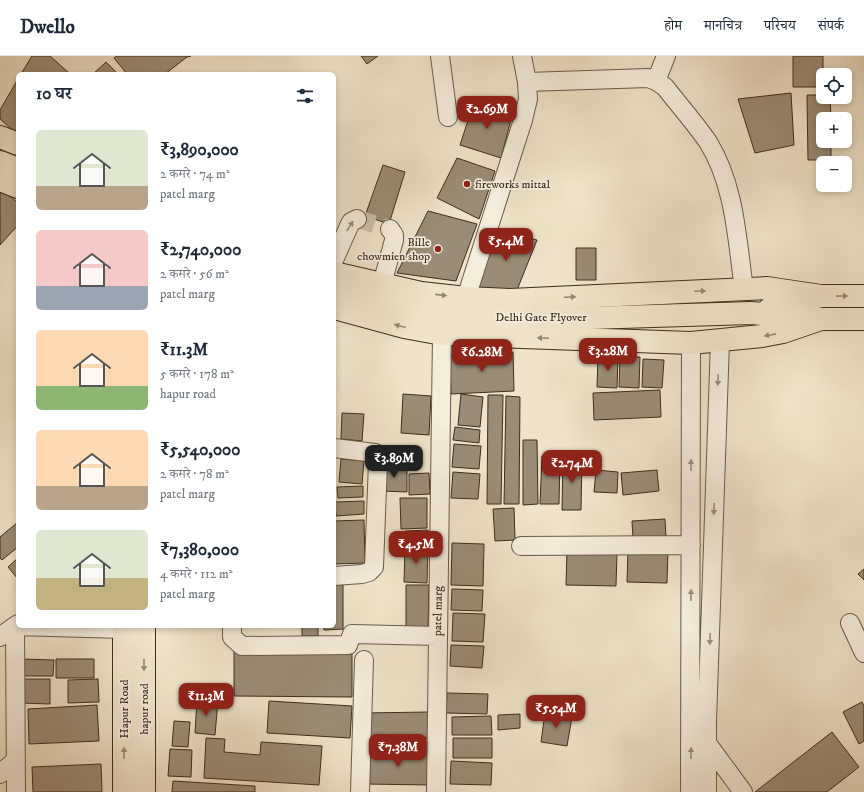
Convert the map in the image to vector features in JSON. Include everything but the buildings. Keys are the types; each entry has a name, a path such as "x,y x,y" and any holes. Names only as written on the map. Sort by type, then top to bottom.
{"main road":[{"path":"0,137 16,143"},
{"path":"0,162 16,168"},
{"path":"0,180 16,186"},
{"path":"336,273 421,293 466,298 510,300 767,288 821,296 864,296"},
{"name":"Delhi Gate Flyover","path":"336,291 365,298 459,316 555,319 751,313 821,319"},
{"name":"Delhi Gate Flyover","path":"751,313 821,296"},
{"path":"336,309 404,327 442,334 690,343 762,336 783,332 821,319 864,319"},
{"name":"Hapur Road","path":"124,792 131,628"},
{"name":"hapur road","path":"131,628 144,792"}],"street":[{"path":"440,56 448,117"},
{"path":"466,298 523,120 528,99 527,82 522,56"},
{"path":"656,81 666,56"},
{"path":"527,82 648,78 665,87 708,143 719,164 732,206 744,289"},
{"path":"336,255 349,226 354,220 357,219"},
{"path":"382,284 394,240 394,235 390,229"},
{"name":"patel marg","path":"436,792 442,334"},
{"path":"690,792 699,720 720,341"},
{"path":"690,343 691,545 699,720 707,744 743,792"},
{"path":"336,448 375,453 378,462 374,567 369,572 362,574 336,576"},
{"path":"521,546 691,545"},
{"path":"850,623 864,653"},
{"path":"0,637 16,625"},
{"path":"16,625 16,792"},
{"path":"232,628 232,637 242,646 348,645 352,634 438,636"},
{"path":"360,792 364,660"},
{"path":"706,792 707,744"},
{"path":"0,774 16,760"}],"tunnel":[{"path":"357,219 390,229"}],"place":[{"name":"fireworks mittal","path":"467,184"},
{"name":"Bille chowmien shop","path":"438,249"}]}
